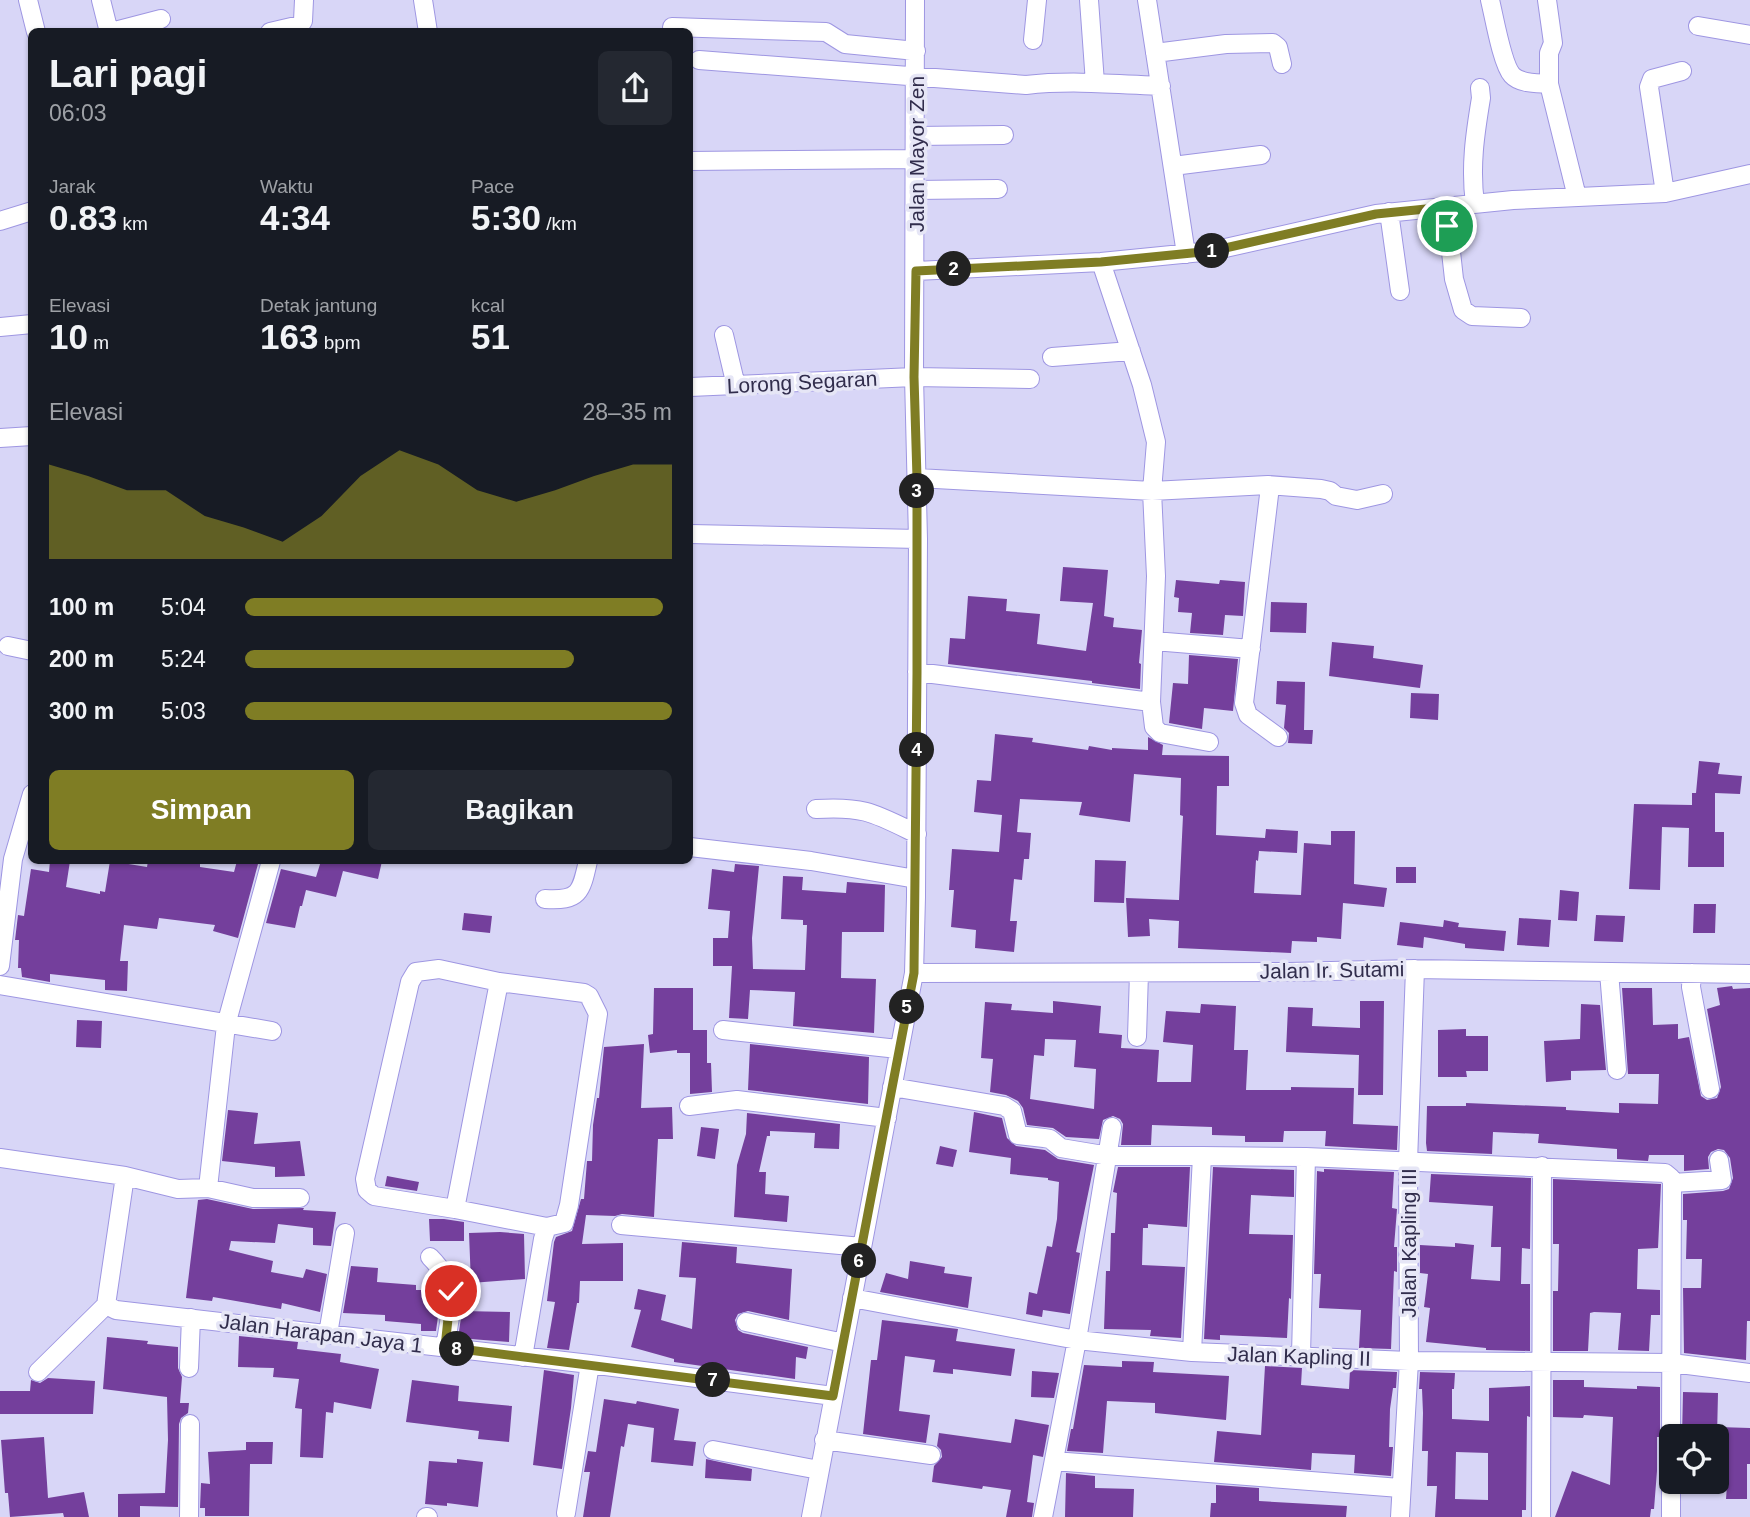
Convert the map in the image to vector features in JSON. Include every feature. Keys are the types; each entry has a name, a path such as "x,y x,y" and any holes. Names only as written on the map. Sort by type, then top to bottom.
{"street":[{"path":"28,0 35,28"},
{"path":"101,0 109,28"},
{"path":"286,28 300,25 303,21 304,0"},
{"path":"423,0 427,28"},
{"name":"Jalan Mayor Zen","path":"811,1517 914,973 918,539 914,377 915,0"},
{"path":"1033,40 1037,0"},
{"path":"1089,0 1095,83"},
{"path":"1147,0 1186,254"},
{"path":"1490,0 1506,64 1512,76 1522,81 1549,84"},
{"path":"1547,0 1553,43 1549,53 1549,84 1577,197"},
{"path":"126,28 161,19"},
{"path":"1698,26 1750,35"},
{"path":"672,27 826,32 845,44 916,51"},
{"path":"1156,53 1226,44 1273,43 1278,47 1282,64"},
{"path":"699,60 1026,85 1095,83 1161,86"},
{"path":"1665,193 1649,87 1653,79 1682,71"},
{"path":"1475,204 1472,155 1480,89"},
{"path":"915,136 1004,135"},
{"path":"1173,166 1261,155"},
{"path":"693,161 915,159"},
{"path":"916,271 1101,262 1212,251 1389,212 1665,193 1750,174"},
{"path":"916,190 998,190"},
{"path":"1446,207 1454,279 1463,310 1472,316 1521,318"},
{"path":"0,221 28,212"},
{"path":"1389,212 1400,291"},
{"path":"1101,262 1142,385 1156,442 1152,491 1156,576 1151,702 1154,727 1160,733 1209,741"},
{"path":"0,327 28,324"},
{"path":"724,335 736,386"},
{"path":"1052,357 1131,351"},
{"name":"Lorong Segaran","path":"693,387 914,377 1030,379"},
{"path":"0,439 28,436"},
{"path":"917,478 1152,491 1268,485 1321,489 1336,496 1357,500 1383,494"},
{"path":"1268,485 1245,710 1278,737"},
{"path":"693,534 918,539"},
{"path":"1154,641 1251,649"},
{"path":"8,646 28,650"},
{"path":"917,673 1151,702"},
{"path":"816,809 845,807 869,810 917,834"},
{"path":"0,966 13,859 28,808"},
{"path":"693,847 811,861 916,879"},
{"path":"208,1188 226,1024 270,864"},
{"path":"545,899 565,900 574,897 580,890 588,864"},
{"path":"439,969 499,982 584,993 589,996 598,1014 564,1223 547,1227 455,1209 374,1196 367,1189 365,1179 410,982 416,972 439,969"},
{"name":"Jalan Ir. Sutami","path":"914,973 1415,969 1750,974"},
{"name":"Jalan Kapling III","path":"1399,1517 1409,1361 1408,1162 1415,969"},
{"path":"1609,972 1617,1070"},
{"path":"1137,1037 1139,973"},
{"path":"1692,973 1691,987 1710,1089"},
{"path":"455,1209 499,982"},
{"path":"0,985 272,1031"},
{"path":"723,1030 898,1049"},
{"path":"892,1087 1004,1106 1012,1111 1016,1133 1020,1136 1044,1138 1061,1148 1109,1156 1306,1157 1665,1173 1672,1183 1671,1424"},
{"path":"690,1106 737,1100 887,1118"},
{"path":"1043,1517 1077,1340 1112,1127"},
{"path":"1192,1352 1202,1156"},
{"path":"1301,1355 1306,1157"},
{"path":"0,1158 125,1176 178,1189 208,1188 253,1198 300,1198"},
{"path":"1672,1183 1722,1180 1719,1160"},
{"path":"1541,1517 1542,1166"},
{"path":"38,1372 106,1305 125,1176"},
{"path":"621,1225 862,1247"},
{"path":"523,1357 547,1227"},
{"path":"328,1334 345,1233"},
{"path":"430,1257 446,1277 451,1291 445,1347"},
{"name":"Jalan Kapling II","path":"852,1298 1077,1340 1192,1352 1409,1361 1672,1363 1750,1373"},
{"name":"Jalan Harapan Jaya 1","path":"106,1305 116,1310 590,1364 833,1396"},
{"path":"189,1368 191,1318"},
{"path":"746,1322 844,1342"},
{"path":"566,1513 590,1364"},
{"path":"189,1517 190,1424"},
{"path":"824,1440 931,1455"},
{"path":"713,1450 820,1470"},
{"path":"1054,1461 1400,1488"},
{"path":"1671,1494 1671,1517"}],"building":[{"path":"1063,567 1108,570 1104,616 1114,618 1113,627 1142,630 1140,689 948,664 950,638 965,639 968,596 1007,599 1006,611 1040,614 1037,644 1086,651 1093,603 1060,601"},
{"path":"1176,580 1219,584 1220,580 1245,582 1243,616 1225,615 1223,635 1190,633 1192,613 1178,612 1179,598 1174,597"},
{"path":"1271,602 1307,603 1306,633 1270,632"},
{"path":"1332,642 1374,646 1373,658 1423,665 1420,688 1329,676"},
{"path":"1189,655 1238,659 1233,711 1204,708 1202,729 1169,723 1173,683 1188,684"},
{"path":"1277,681 1305,682 1304,730 1313,730 1312,744 1288,743 1289,733 1284,728 1286,705 1276,704"},
{"path":"1411,693 1439,694 1438,720 1410,718"},
{"path":"995,734 1033,738 1032,742 1088,750 1089,746 1112,750 1148,750 1148,737 1163,745 1162,755 1229,756 1229,786 1217,786 1216,835 1265,838 1266,829 1298,831 1297,853 1259,851 1254,893 1301,895 1304,843 1331,845 1331,831 1355,831 1354,884 1387,888 1384,907 1343,903 1341,939 1317,937 1317,942 1292,941 1291,953 1178,948 1179,921 1149,919 1150,936 1128,937 1126,898 1179,900 1183,816 1180,815 1181,778 1134,774 1130,822 1079,815 1082,802 1020,799 1017,832 1031,833 1029,859 1024,859 1022,880 1014,879 1010,921 1017,921 1014,952 975,948 976,930 951,927 954,890 949,890 952,849 999,852 1002,815 974,812 977,780 991,781"},
{"path":"1699,761 1720,763 1718,774 1742,776 1740,794 1715,793 1715,832 1724,832 1724,867 1688,867 1689,828 1662,827 1660,890 1629,889 1634,804 1692,805"},
{"path":"1095,860 1126,861 1124,903 1094,902"},
{"path":"50,864 70,864 66,887 100,894 100,891 105,892 110,864 147,867 148,864 200,864 200,867 234,872 236,864 258,864 238,938 213,931 215,925 159,918 157,929 124,925 120,961 128,961 127,991 105,990 105,980 50,974 50,982 22,977 21,968 18,968 19,940 15,940 18,915 24,916 31,869 49,872"},
{"path":"320,864 381,864 378,879 343,871 336,897 306,890 295,928 266,923 281,869 316,877"},
{"path":"735,864 759,866 752,938 753,969 805,970 807,925 803,925 803,920 781,919 783,876 803,877 802,890 846,893 847,882 885,885 884,932 842,932 841,978 876,979 874,1033 793,1026 795,992 750,990 748,1019 729,1018 732,966 713,966 713,938 728,938 730,911 708,909 712,869 734,872"},
{"path":"1396,867 1416,867 1416,883 1396,883"},
{"path":"1560,890 1579,892 1577,921 1558,920"},
{"path":"1694,904 1716,904 1715,933 1693,933"},
{"path":"464,913 492,916 490,933 462,930"},
{"path":"1596,915 1625,916 1623,942 1594,941"},
{"path":"1519,918 1551,920 1549,947 1517,945"},
{"path":"1444,920 1459,923 1458,927 1506,931 1504,951 1465,948 1465,944 1424,937 1423,948 1397,945 1400,922 1443,927"},
{"path":"1732,986 1733,989 1750,988 1750,1321 1747,1321 1746,1360 1684,1353 1683,1288 1701,1288 1702,1259 1686,1259 1687,1220 1683,1220 1683,1194 1729,1189 1733,1178 1730,1158 1724,1150 1711,1152 1708,1157 1709,1169 1684,1171 1684,1155 1649,1155 1648,1161 1617,1159 1617,1149 1538,1143 1539,1134 1493,1132 1492,1154 1427,1151 1426,1143 1427,1106 1466,1106 1466,1103 1566,1107 1566,1110 1619,1113 1619,1103 1658,1104 1659,1074 1628,1074 1622,988 1652,988 1653,1025 1678,1024 1678,1039 1689,1037 1701,1096 1707,1100 1717,1098 1721,1087 1707,1009 1720,1005 1717,988"},
{"path":"654,988 693,988 693,1030 707,1030 707,1063 711,1063 712,1092 690,1094 690,1053 677,1053 677,1050 650,1053 648,1035 653,1034"},
{"path":"1053,1001 1101,1006 1099,1033 1122,1035 1121,1048 1159,1050 1157,1082 1191,1082 1193,1045 1163,1042 1166,1011 1200,1013 1201,1004 1236,1006 1234,1050 1248,1050 1246,1090 1291,1090 1291,1087 1354,1088 1353,1124 1398,1126 1397,1150 1325,1146 1326,1131 1284,1131 1283,1142 1245,1142 1245,1136 1212,1135 1212,1127 1152,1125 1151,1145 1121,1145 1123,1124 1113,1116 1103,1120 1099,1139 1066,1137 1053,1128 1027,1125 1023,1108 1018,1101 990,1092 993,1059 981,1058 985,1002 1012,1004 1011,1010 1053,1013","holes":["1045,1039 1076,1040 1074,1067 1096,1069 1094,1109 1030,1099 1034,1055 1044,1056"]},
{"path":"1360,1001 1384,1001 1383,1095 1358,1095 1359,1055 1286,1052 1288,1007 1313,1008 1312,1026 1360,1028"},
{"path":"1581,1004 1600,1005 1606,1070 1571,1071 1571,1080 1546,1082 1544,1041 1580,1039"},
{"path":"77,1020 102,1021 101,1048 76,1047"},
{"path":"1466,1029 1466,1036 1488,1036 1488,1071 1466,1071 1467,1077 1438,1077 1438,1030"},
{"path":"644,1044 641,1108 672,1107 673,1139 658,1139 654,1217 586,1215 582,1244 623,1243 623,1281 580,1281 579,1303 569,1350 547,1348 555,1302 547,1301 554,1242 556,1237 572,1231 581,1199 584,1199 587,1161 592,1161 593,1125 599,1098 604,1047"},
{"path":"750,1044 869,1057 868,1104 748,1090"},
{"path":"228,1110 258,1113 254,1144 300,1141 305,1176 275,1177 275,1167 222,1161"},
{"path":"974,1112 1002,1118 1007,1138 1016,1146 1045,1150 1058,1159 1094,1165 1076,1252 1080,1253 1070,1314 1043,1310 1042,1317 1026,1314 1029,1292 1037,1294 1047,1246 1052,1247 1059,1182 1048,1178 1010,1174 1011,1158 969,1152"},
{"path":"747,1113 840,1124 839,1149 814,1148 815,1133 770,1131 770,1136 767,1136 759,1172 766,1172 765,1194 789,1196 787,1222 734,1217 737,1165 746,1134"},
{"path":"701,1127 719,1129 715,1159 697,1156"},
{"path":"940,1146 957,1150 953,1167 936,1164"},
{"path":"1118,1167 1190,1167 1187,1227 1148,1224 1148,1228 1143,1228 1142,1265 1185,1267 1181,1338 1150,1336 1151,1330 1104,1329 1106,1271 1110,1271 1111,1233 1115,1233 1117,1193 1113,1192"},
{"path":"1213,1167 1294,1170 1294,1197 1251,1195 1249,1234 1293,1235 1287,1338 1220,1335 1220,1340 1204,1339"},
{"path":"1324,1169 1394,1172 1392,1208 1397,1209 1394,1247 1397,1247 1397,1272 1394,1271 1391,1349 1359,1348 1361,1310 1319,1308 1321,1274 1314,1274 1317,1171 1324,1172"},
{"path":"1431,1174 1531,1178 1530,1249 1522,1248 1521,1284 1530,1284 1530,1351 1486,1350 1426,1342 1430,1308 1424,1307 1428,1274 1420,1273 1420,1245 1474,1245 1471,1279 1500,1281 1501,1247 1491,1247 1493,1206 1429,1202"},
{"path":"387,1176 419,1182 417,1191 385,1186"},
{"path":"1553,1179 1661,1184 1658,1248 1638,1249 1637,1289 1660,1290 1660,1315 1651,1315 1649,1351 1618,1350 1621,1313 1594,1312 1590,1313 1588,1351 1553,1351 1553,1291 1558,1291 1559,1244 1553,1244"},
{"path":"207,1199 253,1209 304,1208 303,1210 336,1212 331,1246 313,1245 313,1228 278,1224 275,1243 231,1241 229,1250 273,1261 271,1272 303,1278 306,1269 327,1274 320,1312 282,1303 281,1309 213,1297 212,1301 186,1298 198,1200"},
{"path":"429,1219 464,1222 464,1241 430,1241"},
{"path":"469,1233 524,1234 525,1279 471,1283"},
{"path":"682,1242 737,1247 736,1263 792,1269 789,1320 748,1311 738,1314 735,1320 738,1330 743,1333 808,1347 806,1359 796,1357 795,1379 674,1362 674,1359 631,1347 641,1310 634,1309 638,1289 666,1295 661,1320 692,1329 696,1278 679,1277"},
{"path":"910,1261 945,1267 944,1273 972,1277 968,1308 880,1292 886,1273 908,1279"},
{"path":"351,1266 378,1268 377,1282 416,1285 416,1290 438,1290 436,1331 421,1331 421,1324 385,1321 385,1315 343,1313"},
{"path":"462,1311 510,1312 509,1342 458,1338"},
{"path":"882,1320 958,1329 956,1341 1015,1349 1011,1376 953,1369 953,1374 933,1372 935,1360 905,1356 899,1411 930,1415 926,1443 863,1434 871,1360 877,1360"},
{"path":"239,1336 298,1342 297,1349 341,1354 340,1362 379,1369 371,1409 334,1402 333,1413 326,1412 323,1458 300,1457 302,1409 295,1408 299,1379 273,1377 274,1368 238,1367"},
{"path":"107,1337 178,1347 178,1368 182,1377 180,1403 189,1403 188,1413 181,1418 179,1424 178,1507 140,1506 140,1517 118,1517 118,1494 165,1493 167,1397 103,1389"},
{"path":"1122,1361 1154,1362 1153,1372 1229,1376 1226,1420 1155,1413 1155,1403 1107,1401 1103,1453 1067,1451 1084,1365 1122,1367"},
{"path":"1265,1366 1302,1368 1301,1385 1349,1389 1350,1370 1397,1372 1390,1409 1389,1447 1393,1447 1391,1476 1354,1473 1355,1455 1312,1453 1311,1470 1214,1462 1217,1431 1261,1435"},
{"path":"544,1370 574,1375 562,1469 533,1465"},
{"path":"1032,1371 1059,1373 1054,1398 1031,1397"},
{"path":"1420,1372 1455,1373 1452,1419 1489,1421 1489,1388 1530,1386 1526,1510 1522,1510 1522,1517 1435,1517 1437,1486 1427,1486 1428,1451 1422,1451 1422,1389 1419,1389","holes":["1456,1452 1488,1453 1488,1500 1455,1499"]},
{"path":"48,1378 95,1381 93,1414 0,1414 0,1391 30,1391 31,1380 40,1383"},
{"path":"412,1380 459,1386 458,1401 512,1406 509,1442 478,1439 479,1431 406,1422"},
{"path":"1553,1380 1584,1380 1584,1387 1660,1387 1657,1471 1654,1509 1651,1509 1650,1517 1555,1517 1572,1471 1610,1485 1613,1417 1553,1417"},
{"path":"1683,1392 1718,1393 1717,1424 1682,1424"},
{"path":"604,1399 636,1404 637,1401 679,1409 674,1440 696,1442 693,1466 651,1462 654,1428 628,1424 624,1447 621,1446 610,1517 583,1517 590,1472 584,1472 588,1451 596,1452"},
{"path":"1015,1419 1049,1425 1043,1457 1033,1455 1027,1502 1034,1503 1032,1517 1006,1517 1011,1490 932,1482 934,1466 942,1457 937,1446 939,1433 1011,1443"},
{"path":"1729,1427 1750,1428 1747,1499 1726,1499 1726,1494 1729,1494"},
{"path":"44,1437 48,1498 84,1492 89,1517 64,1517 63,1513 10,1517 8,1493 5,1493 1,1440"},
{"path":"246,1442 273,1442 272,1464 250,1464 249,1516 205,1516 205,1508 200,1508 201,1483 210,1484 208,1452 246,1450"},
{"path":"457,1459 483,1462 478,1507 447,1503 447,1506 425,1504 429,1461 457,1463"},
{"path":"706,1459 752,1469 751,1481 705,1478"},
{"path":"1066,1473 1095,1476 1095,1488 1134,1489 1133,1517 1065,1517"},
{"path":"1216,1485 1259,1488 1259,1501 1347,1506 1346,1517 1210,1517 1211,1503 1216,1503"}],"route":[{"path":"451,1291 445,1347 833,1396 914,973 917,673 914,377 916,271 1101,262 1212,251 1376,214 1446,207 1447,226"}]}
